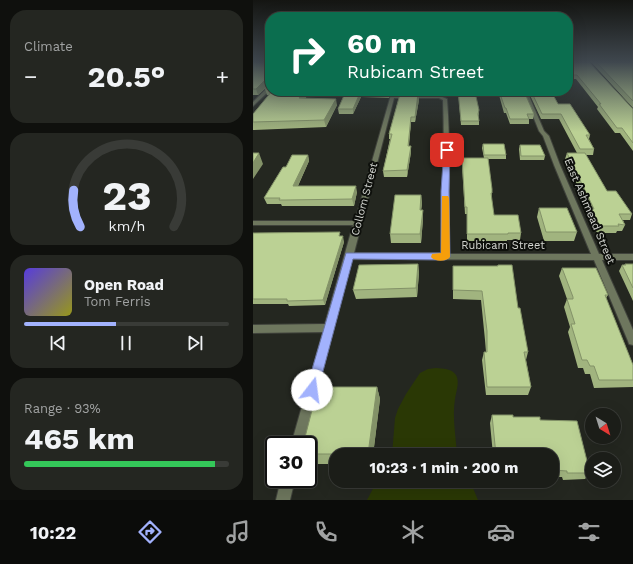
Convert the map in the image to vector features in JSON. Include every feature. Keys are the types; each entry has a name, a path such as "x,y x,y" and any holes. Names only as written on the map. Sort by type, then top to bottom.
{"street":[{"path":"253,105 265,93"},
{"name":"Collom Street","path":"299,436 392,96"},
{"path":"427,96 444,97 447,136 445,257"},
{"name":"East Ashmead Street","path":"527,96 542,131 547,136 557,165 633,341"},
{"path":"253,223 358,222"},
{"name":"Rubicam Street","path":"349,256 633,257"},
{"path":"253,329 329,328"},
{"path":"283,500 286,488"}],"green space":[{"path":"436,368 449,370 456,375 458,384 454,413 456,448 393,448 395,418 398,409 420,373 428,369"},
{"path":"373,488 473,488 478,500 367,500"}],"building":[{"path":"253,85 260,85 256,89 253,89"},
{"path":"586,85 611,85 633,109 633,143 622,128 617,128 599,104 601,104"},
{"path":"618,85 633,85 633,101"},
{"path":"268,96 301,96 299,98 336,99 324,120 253,122 253,114"},
{"path":"344,96 359,96 353,109 338,109"},
{"path":"399,96 418,96 415,117 411,117 408,146 411,146 407,170 383,171 392,134 389,134"},
{"path":"458,96 476,96 479,110 479,121 461,121"},
{"path":"501,96 526,96 534,114 527,114 529,119 510,119"},
{"path":"533,96 554,96 558,104 570,104 590,135 586,135 594,149 580,149 561,114 542,114"},
{"path":"483,144 504,144 506,155 484,155"},
{"path":"520,145 540,145 545,156 521,156"},
{"path":"253,153 259,153 253,163"},
{"path":"567,153 585,153 607,191 616,191 632,214 619,214 625,225 618,224 619,226 600,226 591,209 594,209"},
{"path":"292,155 308,155 293,186 356,186 352,199 279,200 280,198 264,198 283,167 286,167"},
{"path":"462,158 488,158 494,215 518,215 521,233 467,234 467,207 465,207"},
{"path":"395,195 421,195 420,210 423,210 420,234 390,234"},
{"path":"539,208 567,208 577,232 546,232"},
{"path":"340,232 339,236 343,236 323,300 287,301 287,299 253,299 253,233"},
{"path":"418,264 416,288 353,290 359,265"},
{"path":"625,264 633,264 633,288 622,265 626,265"},
{"path":"512,265 518,308 520,308 528,352 524,352 531,387 487,387 484,352 487,352 487,331 482,291 453,290 453,266"},
{"path":"562,268 596,268 608,295 605,295 633,365 633,380 599,380 594,366 590,366 587,360 582,360 571,324 575,324 567,299 573,299 573,297"},
{"path":"318,387 377,387 369,448 329,448 329,454 317,454 317,436 305,436"},
{"path":"492,415 540,417 540,420 577,421 585,453 585,473 567,473 567,471 559,470 559,448 495,448"}],"slow traffic":[{"path":"435,257 445,257 445,198"}],"route":[{"path":"312,390 349,256 445,257 445,191 447,150"}]}
